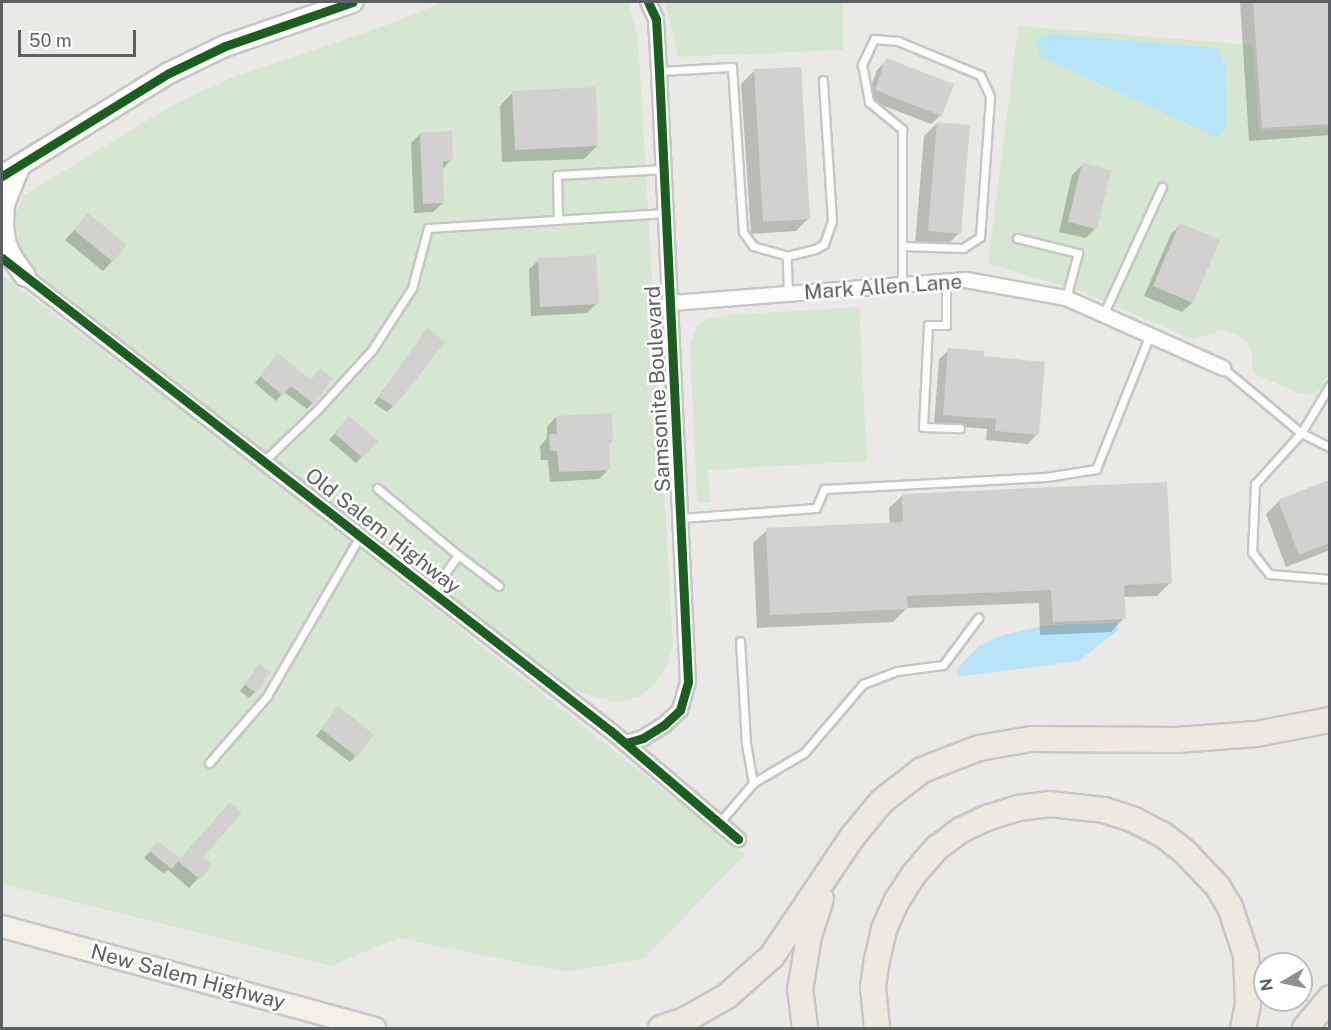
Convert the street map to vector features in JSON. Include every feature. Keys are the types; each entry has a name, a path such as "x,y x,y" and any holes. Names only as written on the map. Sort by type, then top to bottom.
{"highway":[{"path":"661,1029 683,1021 727,996 772,956 853,836 882,801 922,770 979,748 1031,739 1177,740 1256,734 1329,720"},
{"path":"877,1029 873,987 884,929 896,902 914,874 937,848 961,830 987,818 1018,808 1049,804 1104,810 1134,820 1162,834 1184,851 1218,887 1230,907 1246,955 1248,1005 1243,1029"},
{"path":"805,1029 800,990 809,936 829,874"},
{"path":"1305,1029 1329,998"}],"main road":[{"path":"2,176 169,73 225,46 353,2"},
{"path":"20,165 4,204 3,225 8,249 25,276"},
{"name":"New Salem Highway","path":"2,926 374,1029"}],"street":[{"name":"Samsonite Boulevard","path":"626,743 643,738 664,725 680,710 688,682 665,169 656,19 648,2"},
{"name":"Old Salem Highway","path":"2,258 626,743 738,839"},
{"name":"Mark Allen Lane","path":"672,303 966,280 1066,298 1223,368"}],"lane":[{"path":"902,246 963,248 980,237 990,96 980,75 898,41 874,39 862,65 869,102 902,129 902,246 903,285"},
{"path":"659,71 732,67 741,223 745,237 759,249 787,256 815,249 824,244 832,222 823,80"},
{"path":"558,220 557,176 665,169"},
{"path":"1103,315 1162,187"},
{"path":"264,461 319,408 378,341 412,288 428,228 667,213"},
{"path":"1017,238 1078,253 1066,298"},
{"path":"787,256 788,294"},
{"path":"946,282 946,325 928,325 923,427 960,428"},
{"path":"681,518 816,508 824,489 1046,477 1096,469 1150,335"},
{"path":"1223,368 1301,433 1329,447"},
{"path":"1329,385 1301,433 1255,484 1252,552 1269,574 1329,579"},
{"path":"376,488 498,586"},
{"path":"209,763 267,696 360,536"},
{"path":"432,592 458,555"},
{"path":"719,823 753,783 804,753 863,684 897,671 943,666 978,618"},
{"path":"740,640 746,744 753,783"}],"green space":[{"path":"443,2 628,2 638,38 673,645 668,664 655,685 639,697 615,702 571,690 42,277 21,258 13,234 15,214 24,195 171,106 231,78 395,22"},
{"path":"665,2 843,2 843,50 678,57"},
{"path":"1018,26 1253,45 1259,131 1329,128 1329,373 1322,387 1314,394 1300,394 1253,373 1251,347 1239,336 1224,330 1192,339 1078,290 988,264"},
{"path":"2,275 211,432 745,854 645,958 567,972 398,938 331,966 2,884"},
{"path":"859,307 867,461 708,470 710,503 697,502 690,345 696,328 707,319 727,315"}],"water":[{"path":"1055,34 1217,48 1225,64 1226,126 1218,138 1041,57 1036,45 1040,36"},
{"path":"1116,623 1119,629 1079,661 958,677 956,670 980,645 1003,635 1046,625"}],"building":[{"path":"1253,2 1329,2 1329,124 1262,128"},
{"path":"886,58 954,84 942,116 875,90"},
{"path":"801,67 810,219 763,222 754,69"},
{"path":"596,87 598,146 515,150 512,91"},
{"path":"937,122 970,125 961,234 928,231"},
{"path":"452,131 453,161 443,161 444,203 423,204 420,132"},
{"path":"1082,163 1111,170 1097,229 1068,222"},
{"path":"88,213 127,245 113,262 74,230"},
{"path":"1180,223 1220,240 1193,303 1153,286"},
{"path":"596,255 599,304 540,307 538,258"},
{"path":"427,328 445,342 394,407 379,397"},
{"path":"948,348 984,351 984,356 1045,362 1039,435 995,431 996,419 943,415"},
{"path":"278,353 311,380 320,368 333,378 314,404 291,386 283,396 260,376"},
{"path":"612,413 613,441 609,442 610,470 559,472 557,451 550,451 549,434 557,434 556,416"},
{"path":"349,416 378,441 363,458 334,433"},
{"path":"1329,480 1329,543 1299,555 1278,500"},
{"path":"1167,482 1172,583 1124,585 1126,619 1053,622 1051,590 907,596 908,609 770,615 766,528 903,522 902,494"},
{"path":"259,664 271,672 256,693 245,685"},
{"path":"338,706 374,735 357,757 321,729"},
{"path":"230,802 242,813 203,857 212,865 200,880 178,861"},
{"path":"158,841 180,858 172,869 149,851"}],"cycle path":[{"path":"2,176 169,73 225,46 353,2"},
{"path":"626,743 643,738 664,725 680,710 688,682 656,19 648,2"},
{"path":"2,258 611,731 738,839"}]}
